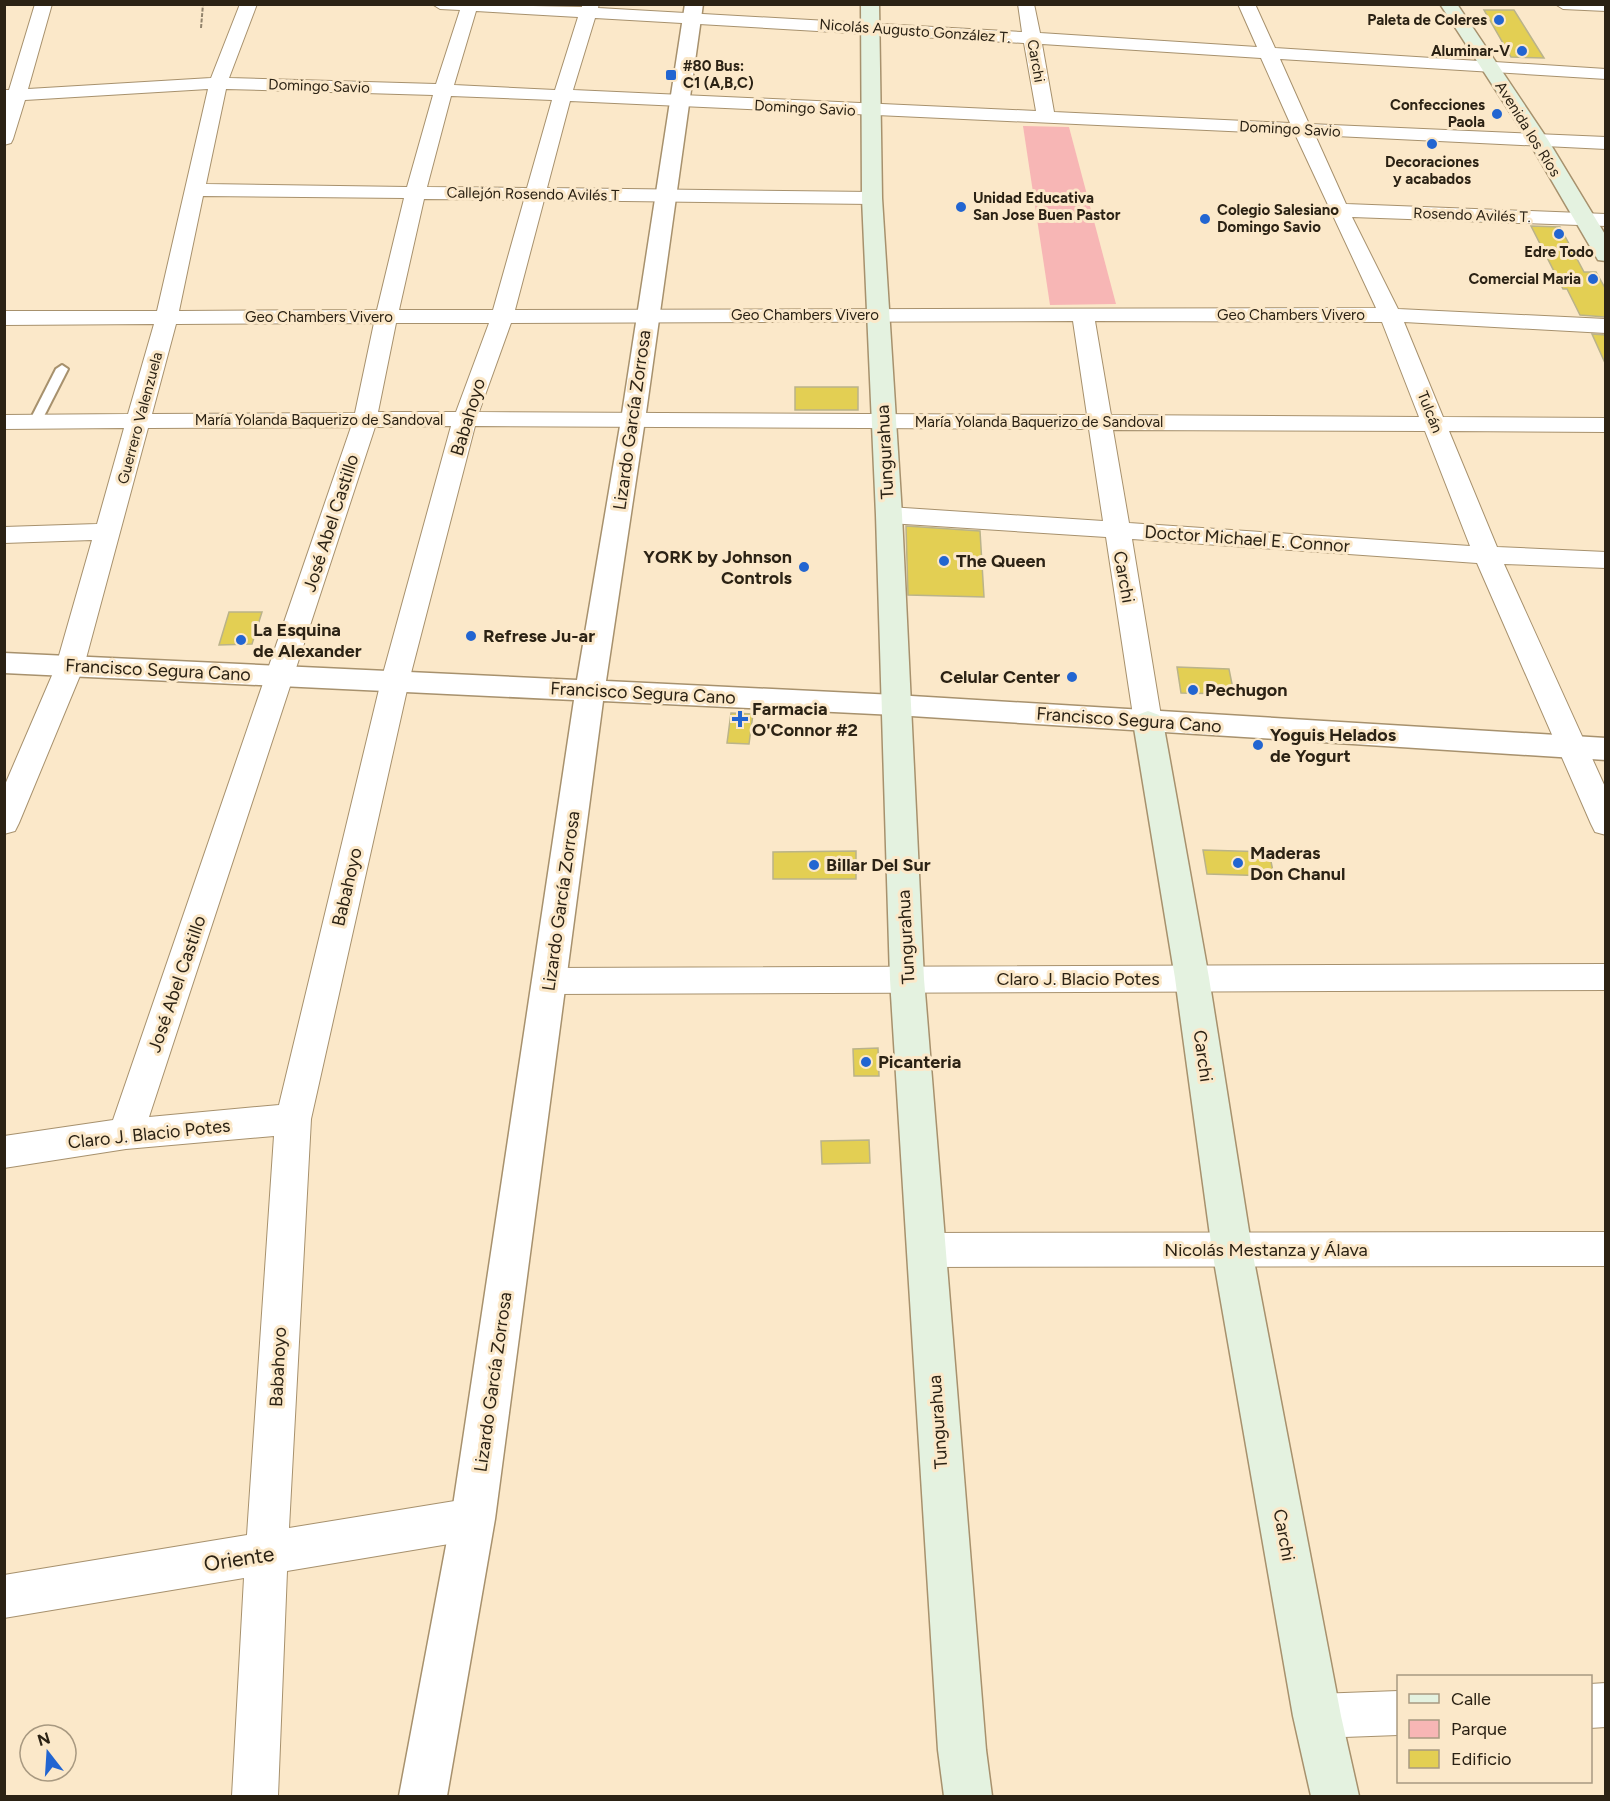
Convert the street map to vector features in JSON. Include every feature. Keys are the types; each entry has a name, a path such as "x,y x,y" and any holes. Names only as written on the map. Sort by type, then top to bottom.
{"main road":[{"name":"Tungurahua","path":"870,4 872,198 889,515 907,979 962,1750 968,1797"},
{"name":"Avenida los Ríos","path":"1448,4 1496,67 1599,221 1605,255"},
{"name":"Avenida los Ríos","path":"1462,4 1496,67"},
{"name":"Carchi","path":"1148,722 1192,978 1232,1250 1317,1716 1335,1797"}],"street":[{"path":"4,139 11,96 44,4"},
{"name":"Guerrero Valenzuela","path":"4,822 70,666 140,421 167,317 218,83 249,4"},
{"name":"Nicolás Augusto González T.","path":"440,4 693,11 871,28 1605,74"},
{"name":"Carchi","path":"1026,4 1046,118"},
{"name":"Tulcán","path":"1246,4 1339,210 1390,315 1436,424 1487,555 1605,824"},
{"path":"1563,4 1605,6"},
{"name":"José Abel Castillo","path":"126,1134 365,420 385,316 416,193 443,90 470,5"},
{"name":"Babahoyo","path":"255,1797 293,1119 395,681 465,419 501,316 562,96 590,8"},
{"name":"Lizardo García Zorrosa","path":"423,1797 473,1520 590,690 633,420 664,196 693,11"},
{"name":"Domingo Savio","path":"11,96 218,83 443,90 1605,143"},
{"name":"Callejón Rosendo Avilés T","path":"194,190 872,198"},
{"name":"Rosendo Avilés T.","path":"1339,210 1599,221"},
{"name":"Carchi","path":"1083,314 1148,722"},
{"name":"Geo Chambers Vivero","path":"4,318 1390,315 1605,326"},
{"name":"María Yolanda Baquerizo de Sandoval","path":"4,422 465,419 1605,425"},
{"name":"Doctor Michael E. Connor","path":"889,515 1487,555 1605,560"},
{"path":"4,535 109,532"},
{"name":"Francisco Segura Cano","path":"4,663 895,705 1605,749"},
{"name":"Claro J. Blacio Potes","path":"550,981 1605,977"},
{"name":"Claro J. Blacio Potes","path":"4,1152 126,1134 293,1119"},
{"name":"Nicolás Mestanza y Álava","path":"926,1250 1605,1249"},
{"name":"Oriente","path":"4,1597 473,1520"},
{"path":"1317,1716 1397,1713"}],"lane":[{"path":"35,422 62,369"}],"path":[{"path":"201,28 203,4"}],"green space":[{"path":"1023,126 1069,127 1116,304 1050,305"}],"building":[{"path":"1484,10 1514,10 1544,58 1511,57"},
{"path":"1531,226 1560,227 1584,272 1596,272 1605,288 1605,317 1580,315 1567,289 1563,289"},
{"path":"1592,334 1605,335 1605,363"},
{"path":"795,387 858,387 858,410 795,410"},
{"name":"The Queen","path":"906,526 980,531 984,597 908,595"},
{"path":"229,612 262,612 252,644 219,645"},
{"path":"1177,667 1229,669 1234,694 1181,693"},
{"path":"731,713 753,714 749,744 727,743"},
{"name":"Maderas Don Chanul","path":"1203,850 1269,852 1274,876 1207,874"},
{"name":"Billar Del Sur","path":"856,851 856,879 773,879 773,852"},
{"name":"Picanteria","path":"878,1048 879,1076 854,1076 853,1049"},
{"path":"869,1140 870,1163 822,1164 821,1141"}],"place":[{"name":"Paleta de Coleres","path":"1499,20"},
{"name":"Aluminar-V","path":"1522,51"},
{"name":"#80 Bus: C1 (A,B,C)","path":"671,75"},
{"name":"Confecciones Paola","path":"1497,114"},
{"name":"Decoraciones y acabados","path":"1432,144"},
{"name":"Unidad Educativa San Jose Buen Pastor","path":"961,207"},
{"name":"Colegio Salesiano Domingo Savio","path":"1205,219"},
{"name":"Edre Todo","path":"1559,234"},
{"name":"Comercial Maria","path":"1593,279"},
{"name":"The Queen","path":"944,561"},
{"name":"YORK by Johnson Controls","path":"804,567"},
{"name":"Refrese Ju-ar","path":"471,636"},
{"name":"La Esquina de Alexander","path":"241,640"},
{"name":"Celular Center","path":"1072,677"},
{"name":"Pechugon","path":"1193,690"},
{"name":"Farmacia O'Connor #2","path":"740,719"},
{"name":"Yoguis Helados de Yogurt","path":"1258,745"},
{"name":"Maderas Don Chanul","path":"1238,863"},
{"name":"Billar Del Sur","path":"814,865"},
{"name":"Picanteria","path":"866,1062"}]}
